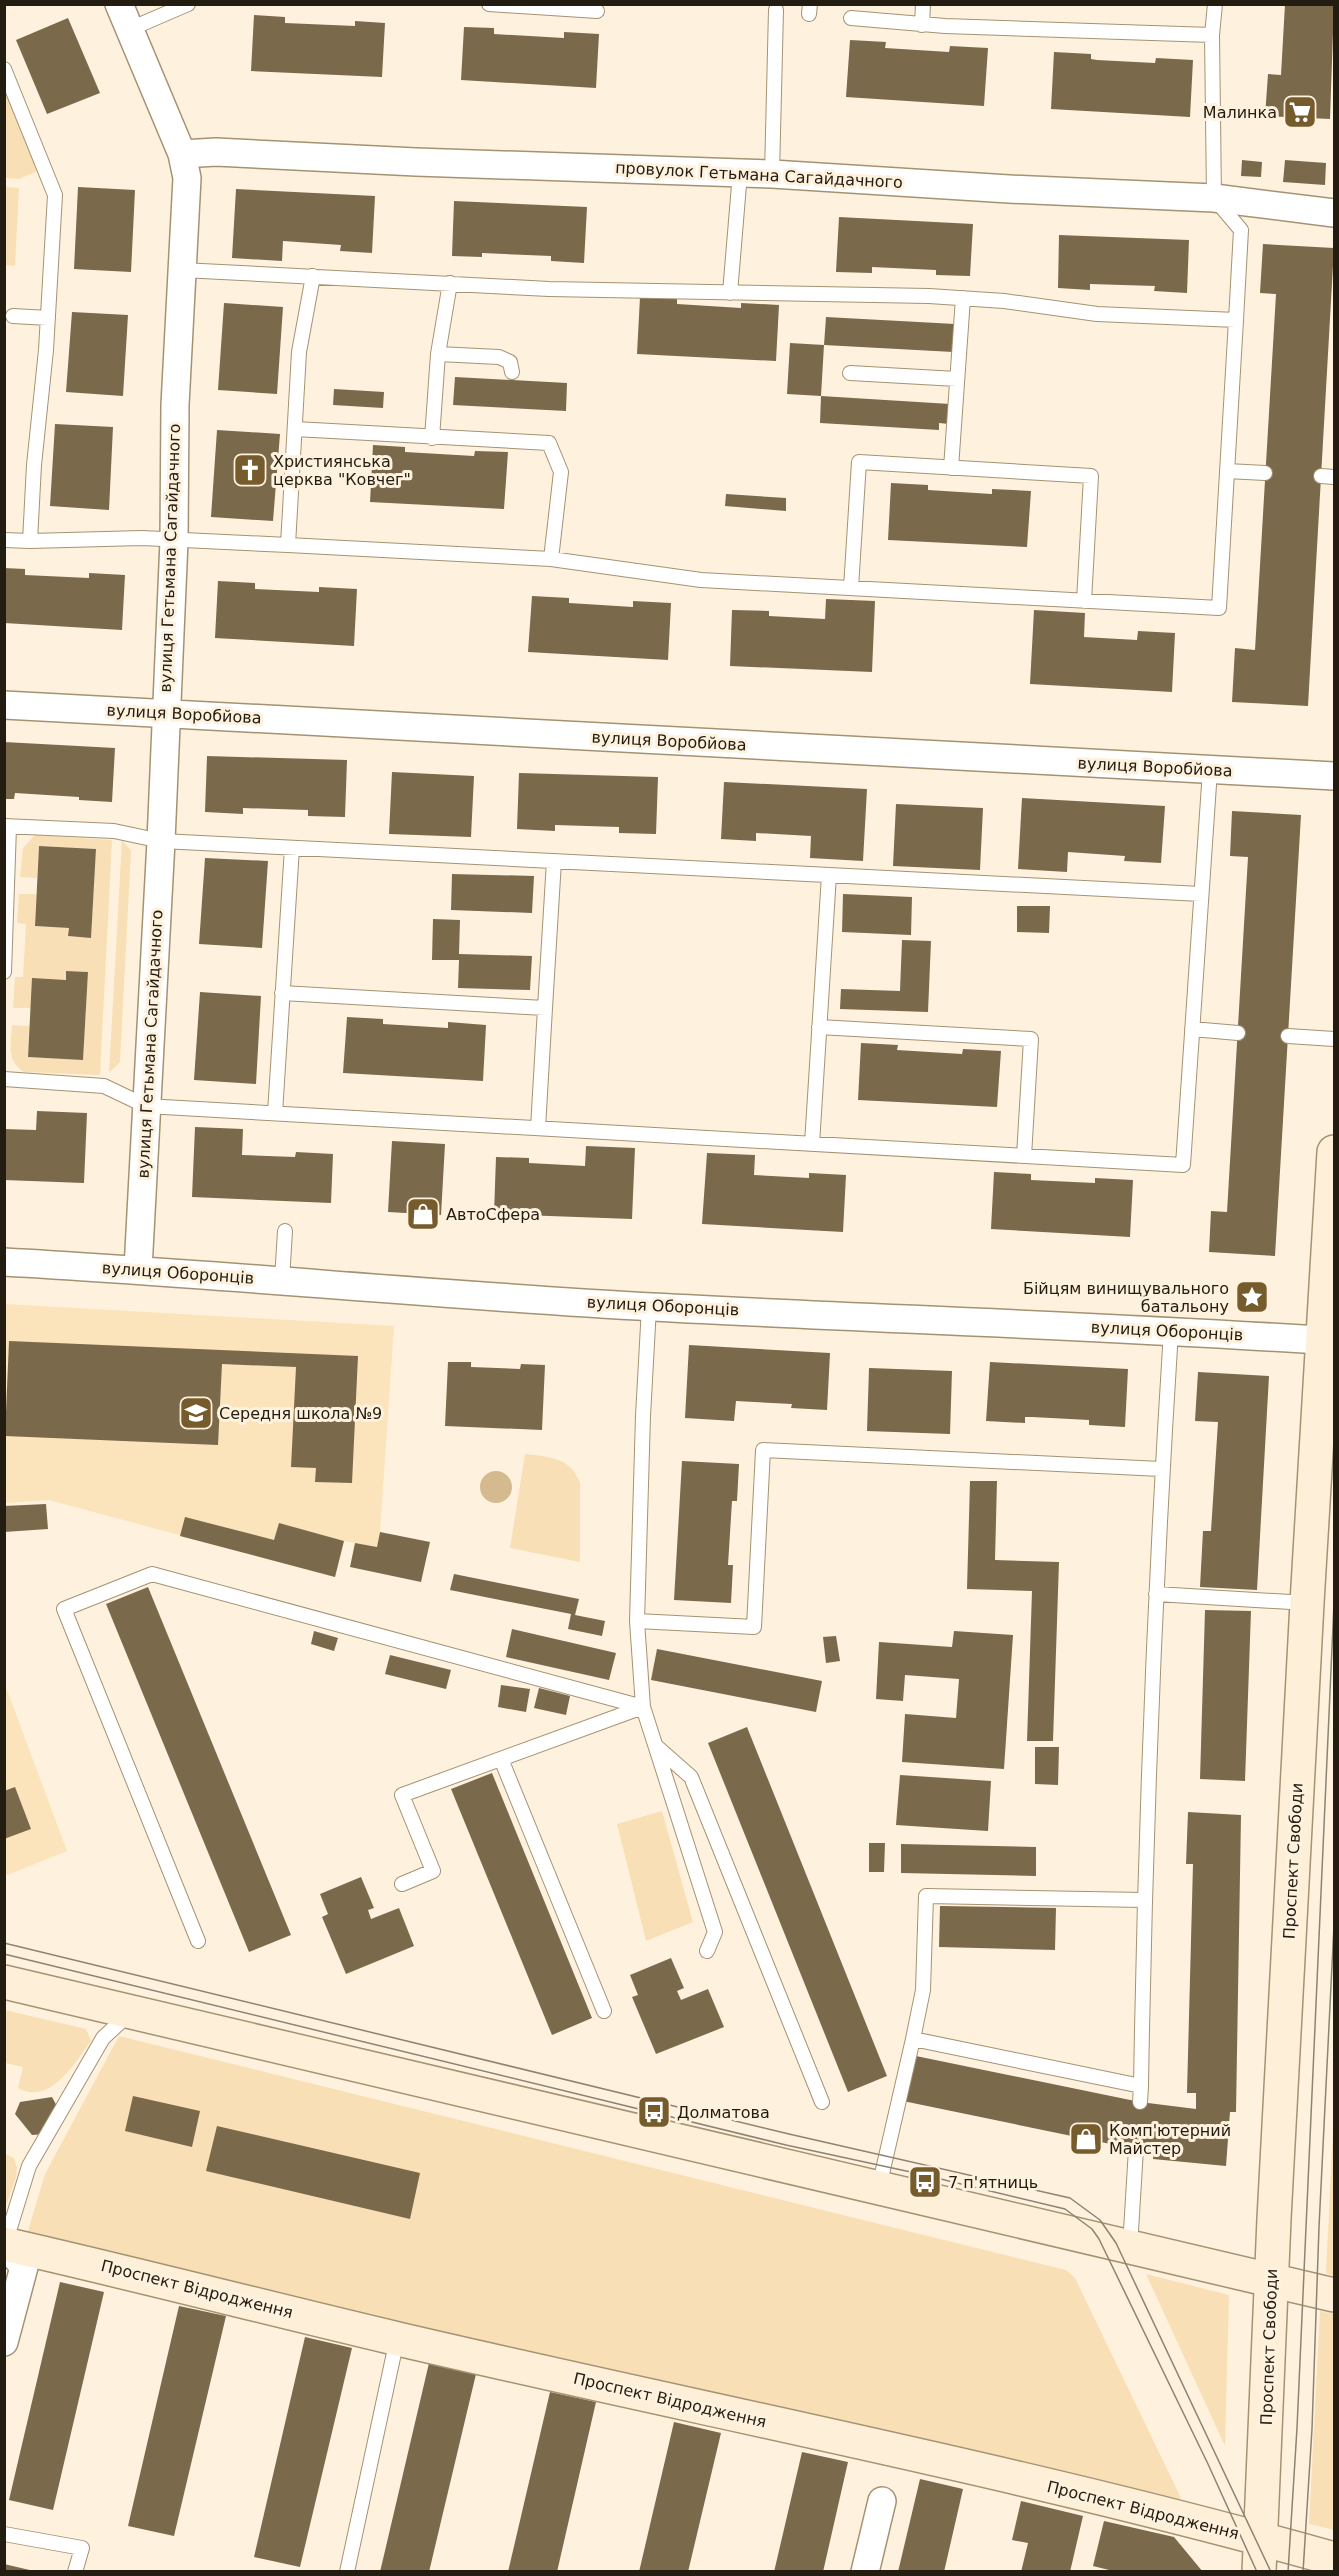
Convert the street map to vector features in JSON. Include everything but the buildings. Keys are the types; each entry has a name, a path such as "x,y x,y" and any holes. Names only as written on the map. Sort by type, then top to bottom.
{"main road":[{"name":"Проспект Свободи","path":"1259,2571 1307,1603 1329,1341 1335,1152"},
{"path":"4,1982 1335,2295"},
{"name":"Проспект Відродження","path":"5,2244 158,2279 397,2339 877,2446 1200,2522 1335,2559"}],"street":[{"name":"вулиця Гетьмана Сагайдачного","path":"119,4 182,154 187,178 175,405 174,541 161,841 138,1269"},
{"name":"провулок Гетьмана Сагайдачного","path":"182,154 216,152 416,162 772,174 1009,189 1215,198 1335,213"},
{"name":"вулиця Воробйова","path":"4,705 1335,776"},
{"name":"вулиця Оборонців","path":"4,1262 138,1269 649,1307 1171,1331 1329,1341"},
{"path":"4,2342 24,2267 5,2244"},
{"path":"865,2571 882,2501"}],"lane":[{"path":"129,29 188,4"},
{"path":"489,4 597,11"},
{"path":"922,24 923,4"},
{"path":"4,540 142,538 551,559 701,580 1219,608 1241,230 1215,198 1212,35 1215,4"},
{"path":"772,174 776,10"},
{"path":"851,18 922,24 1212,35"},
{"path":"4,69 55,195 48,318 34,465 30,541"},
{"path":"730,293 740,173"},
{"path":"182,270 549,289 877,294 963,298 1004,301 1097,314 1236,320"},
{"path":"288,545 299,352 313,276"},
{"path":"432,438 438,354 450,283"},
{"path":"951,468 963,298"},
{"path":"13,316 48,318"},
{"path":"438,354 499,357 510,362 512,372"},
{"path":"850,373 957,379"},
{"path":"295,429 549,443 561,472 551,559"},
{"path":"851,588 859,462 1091,476 1084,601"},
{"path":"1227,471 1266,473"},
{"path":"4,1079 104,1086 146,1106 1183,1165 1210,770"},
{"path":"4,972 7,826 114,831 161,841 1201,894"},
{"path":"275,1113 292,848"},
{"path":"538,1128 554,861"},
{"path":"812,1144 829,875"},
{"path":"282,993 545,1008"},
{"path":"819,1027 1031,1039 1024,1156"},
{"path":"1192,1029 1238,1033"},
{"path":"1288,1036 1335,1039"},
{"path":"282,1280 285,1232"},
{"path":"649,1307 643,1416 637,1621 643,1707 715,1932 706,1952"},
{"path":"1140,2103 1144,1900 1161,1469 1171,1331"},
{"path":"637,1621 754,1627 762,1450 1161,1469"},
{"path":"198,1941 64,1609 152,1574 643,1707"},
{"path":"1156,1594 1307,1603"},
{"path":"402,1884 433,1871 402,1795 643,1707"},
{"path":"656,1745 691,1777 822,2102"},
{"path":"501,1759 604,2011"},
{"path":"879,2187 922,1990 926,1896 1144,1900"},
{"path":"5,2244 29,2166 104,2038 132,2012"},
{"path":"913,2039 1141,2086"},
{"path":"1130,2247 1136,2149"},
{"path":"348,2571 397,2339"},
{"path":"4,2534 82,2548 75,2571"}],"shaded area":[{"path":"4,84 40,170 19,179 5,178"},
{"path":"5,187 19,188 15,266 5,265"},
{"path":"35,835 112,840 100,1075 24,1072 14,1063 12,1057 12,1025 29,1026 28,1057 83,1059 88,972 67,971 66,980 31,1008 13,1008 15,977 23,977 26,924 17,923 19,894 36,894 35,926 69,928 68,936 91,938 96,849 39,846 37,878 20,877 23,848"},
{"path":"122,840 131,851 120,1062 109,1073"},
{"name":"Середня школа №9","path":"5,1304 394,1326 380,1532 377,1547 344,1541 335,1577 49,1500 5,1503"},
{"path":"525,1454 558,1460 565,1463 576,1474 580,1483 580,1562 510,1548"},
{"path":"496,1471 507,1476 512,1487 507,1498 496,1503 485,1498 480,1487 485,1476"},
{"path":"4,1682 67,1851 5,1876 4,1876"},
{"path":"662,1811 693,1922 646,1941 617,1824"},
{"path":"5,2010 86,2029 91,2041 70,2070 51,2087 30,2092 18,2088 23,2067 5,2063"},
{"path":"119,2036 1066,2270 1075,2278 1181,2498 1166,2509 32,2237 28,2231 45,2174"},
{"path":"1334,2108 1334,2276 1326,2273"},
{"path":"5,2154 14,2158 17,2168 5,2209"},
{"path":"1146,2274 1229,2295 1225,2446"},
{"path":"1320,2311 1334,2314 1334,2530 1309,2524"}],"tram line":[{"path":"1288,2572 1297,2428 1334,1603"},
{"path":"1303,2572 1312,2429 1319,2227 1334,1925"},
{"path":"4,1943 789,2134 1070,2198 1100,2220 1116,2243 1271,2572"},
{"path":"4,1954 786,2145 1065,2209 1092,2229 1099,2239 1208,2464 1257,2572"}],"place":[{"name":"Малинка","path":"1300,112"},
{"name":"Християнська церква \"Ковчег\"","path":"250,470"},
{"name":"АвтоСфера","path":"423,1214"},
{"name":"Бійцям винищувального батальону","path":"1252,1297"},
{"name":"Середня школа №9","path":"196,1413"},
{"name":"Долматова","path":"654,2112"},
{"name":"Комп'ютерний Майстер","path":"1086,2139"},
{"name":"7 п'ятниць","path":"925,2182"}]}
